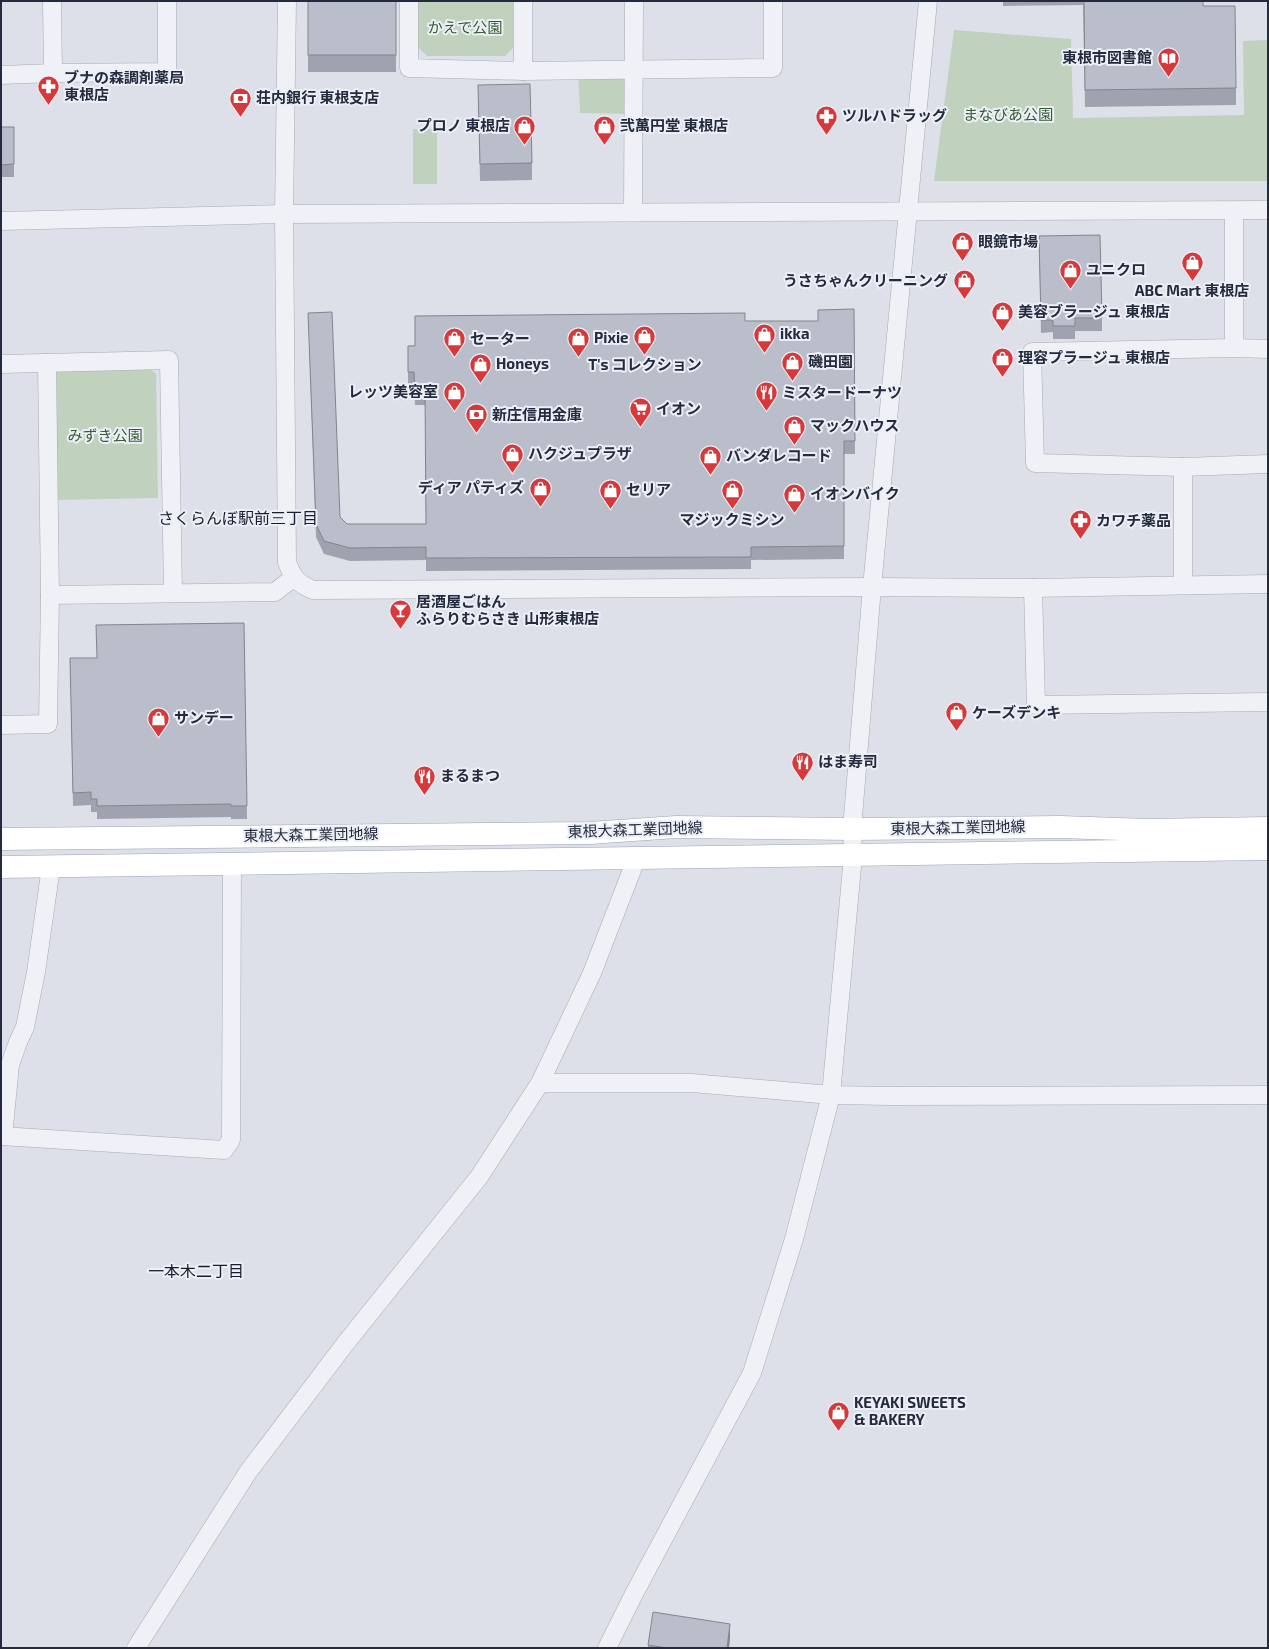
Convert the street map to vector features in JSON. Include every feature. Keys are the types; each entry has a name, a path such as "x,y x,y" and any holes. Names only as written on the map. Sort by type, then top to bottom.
{"main road":[{"name":"東根大森工業団地線","path":"1,838 590,833 676,827 852,829 1060,827 1149,830 1268,828"},
{"name":"東根大森工業団地線","path":"1,867 1268,849"}],"street":[{"path":"52,1 53,73"},
{"path":"1,75 167,72 167,1"},
{"path":"286,1 284,214 287,562 293,578 303,586 313,590 872,587 1033,588 1183,584 1268,584"},
{"path":"409,1 409,68 523,71 773,68 773,1"},
{"path":"523,1 523,71"},
{"path":"633,212 634,1"},
{"path":"607,1648 752,1373 794,1239 831,1095 853,856 852,829 872,587 928,1"},
{"path":"1,221 284,214 1268,210"},
{"path":"1234,211 1234,348"},
{"path":"1268,349 1234,348 1032,352 1035,463 1183,467 1268,464"},
{"path":"1,364 169,360 173,593"},
{"path":"1,725 48,724 50,595 47,363"},
{"path":"1183,467 1183,584"},
{"path":"50,595 275,592 293,578"},
{"path":"1033,588 1036,705 1268,702"},
{"path":"136,1648 248,1472 345,1344 479,1177 540,1083 592,973 637,857"},
{"path":"51,867 36,972 25,1028 18,1042 10,1065 2,1136 224,1150 231,1140 232,864"},
{"path":"540,1083 692,1082 831,1095 890,1096 1268,1095"}],"green space":[{"name":"かえで公園","path":"418,1 513,1 513,48 505,56 427,56 418,47"},
{"name":"まなびあ公園","path":"954,30 1071,39 1073,118 1244,115 1243,41 1268,40 1268,181 934,181"},
{"path":"633,69 633,114 580,113 578,70"},
{"path":"413,129 437,129 437,184 413,184"},
{"name":"みずき公園","path":"146,365 156,374 158,498 55,500 53,372 62,367"}],"building":[{"path":"308,1 396,1 396,55 308,55"},
{"path":"1084,1 1203,1 1203,6 1235,6 1236,88 1085,90"},
{"path":"530,84 532,163 480,164 478,85"},
{"path":"1,127 14,127 14,164 1,165"},
{"name":"ユニクロ","path":"1100,235 1102,318 1075,318 1075,326 1053,326 1053,320 1041,320 1039,236"},
{"name":"イオン","path":"854,309 855,441 844,441 844,546 751,547 751,557 426,558 426,547 350,548 324,541 316,524 308,313 332,312 340,517 347,524 426,524 425,392 415,392 414,372 408,372 408,346 415,346 415,316 745,313 745,321 818,321 818,310"},
{"name":"サンデー","path":"244,623 247,806 231,806 231,804 97,806 97,799 91,799 91,792 73,793 70,658 97,658 96,625"},
{"path":"653,1612 730,1624 727,1648 667,1648 648,1645"}],"place":[{"name":"東根市図書館","path":"1168,78"},
{"name":"ブナの森調剤薬局 東根店","path":"48,106"},
{"name":"荘内銀行 東根支店","path":"240,118"},
{"name":"ツルハドラッグ","path":"826,136"},
{"name":"プロノ 東根店","path":"525,146"},
{"name":"弐萬円堂 東根店","path":"604,146"},
{"name":"眼鏡市場","path":"962,262"},
{"name":"ABC Mart 東根店","path":"1192,282"},
{"name":"ユニクロ","path":"1070,290"},
{"name":"うさちゃんクリーニング","path":"964,300"},
{"name":"美容ブラージュ 東根店","path":"1003,332"},
{"name":"ikka","path":"765,354"},
{"name":"T's コレクション","path":"645,356"},
{"name":"セーター","path":"455,358"},
{"name":"Pixie","path":"578,358"},
{"name":"理容プラージュ 東根店","path":"1003,378"},
{"name":"磯田園","path":"792,382"},
{"name":"Honeys","path":"481,384"},
{"name":"レッツ美容室","path":"454,412"},
{"name":"ミスタードーナツ","path":"766,412"},
{"name":"イオン","path":"640,428"},
{"name":"新庄信用金庫","path":"476,434"},
{"name":"マックハウス","path":"794,446"},
{"name":"ハクジュプラザ","path":"513,474"},
{"name":"バンダレコード","path":"711,476"},
{"name":"ディア パティズ","path":"540,508"},
{"name":"セリア","path":"611,510"},
{"name":"マジックミシン","path":"732,510"},
{"name":"イオンバイク","path":"794,514"},
{"name":"カワチ薬品","path":"1081,540"},
{"name":"居酒屋ごはん ふらりむらさき 山形東根店","path":"400,630"},
{"name":"ケーズデンキ","path":"957,732"},
{"name":"サンデー","path":"159,738"},
{"name":"はま寿司","path":"802,782"},
{"name":"まるまつ","path":"424,796"},
{"name":"KEYAKI SWEETS & BAKERY","path":"838,1432"}],"district":[{"name":"さくらんぼ駅前三丁目","path":"238,518"},
{"name":"一本木二丁目","path":"196,1271"}]}
